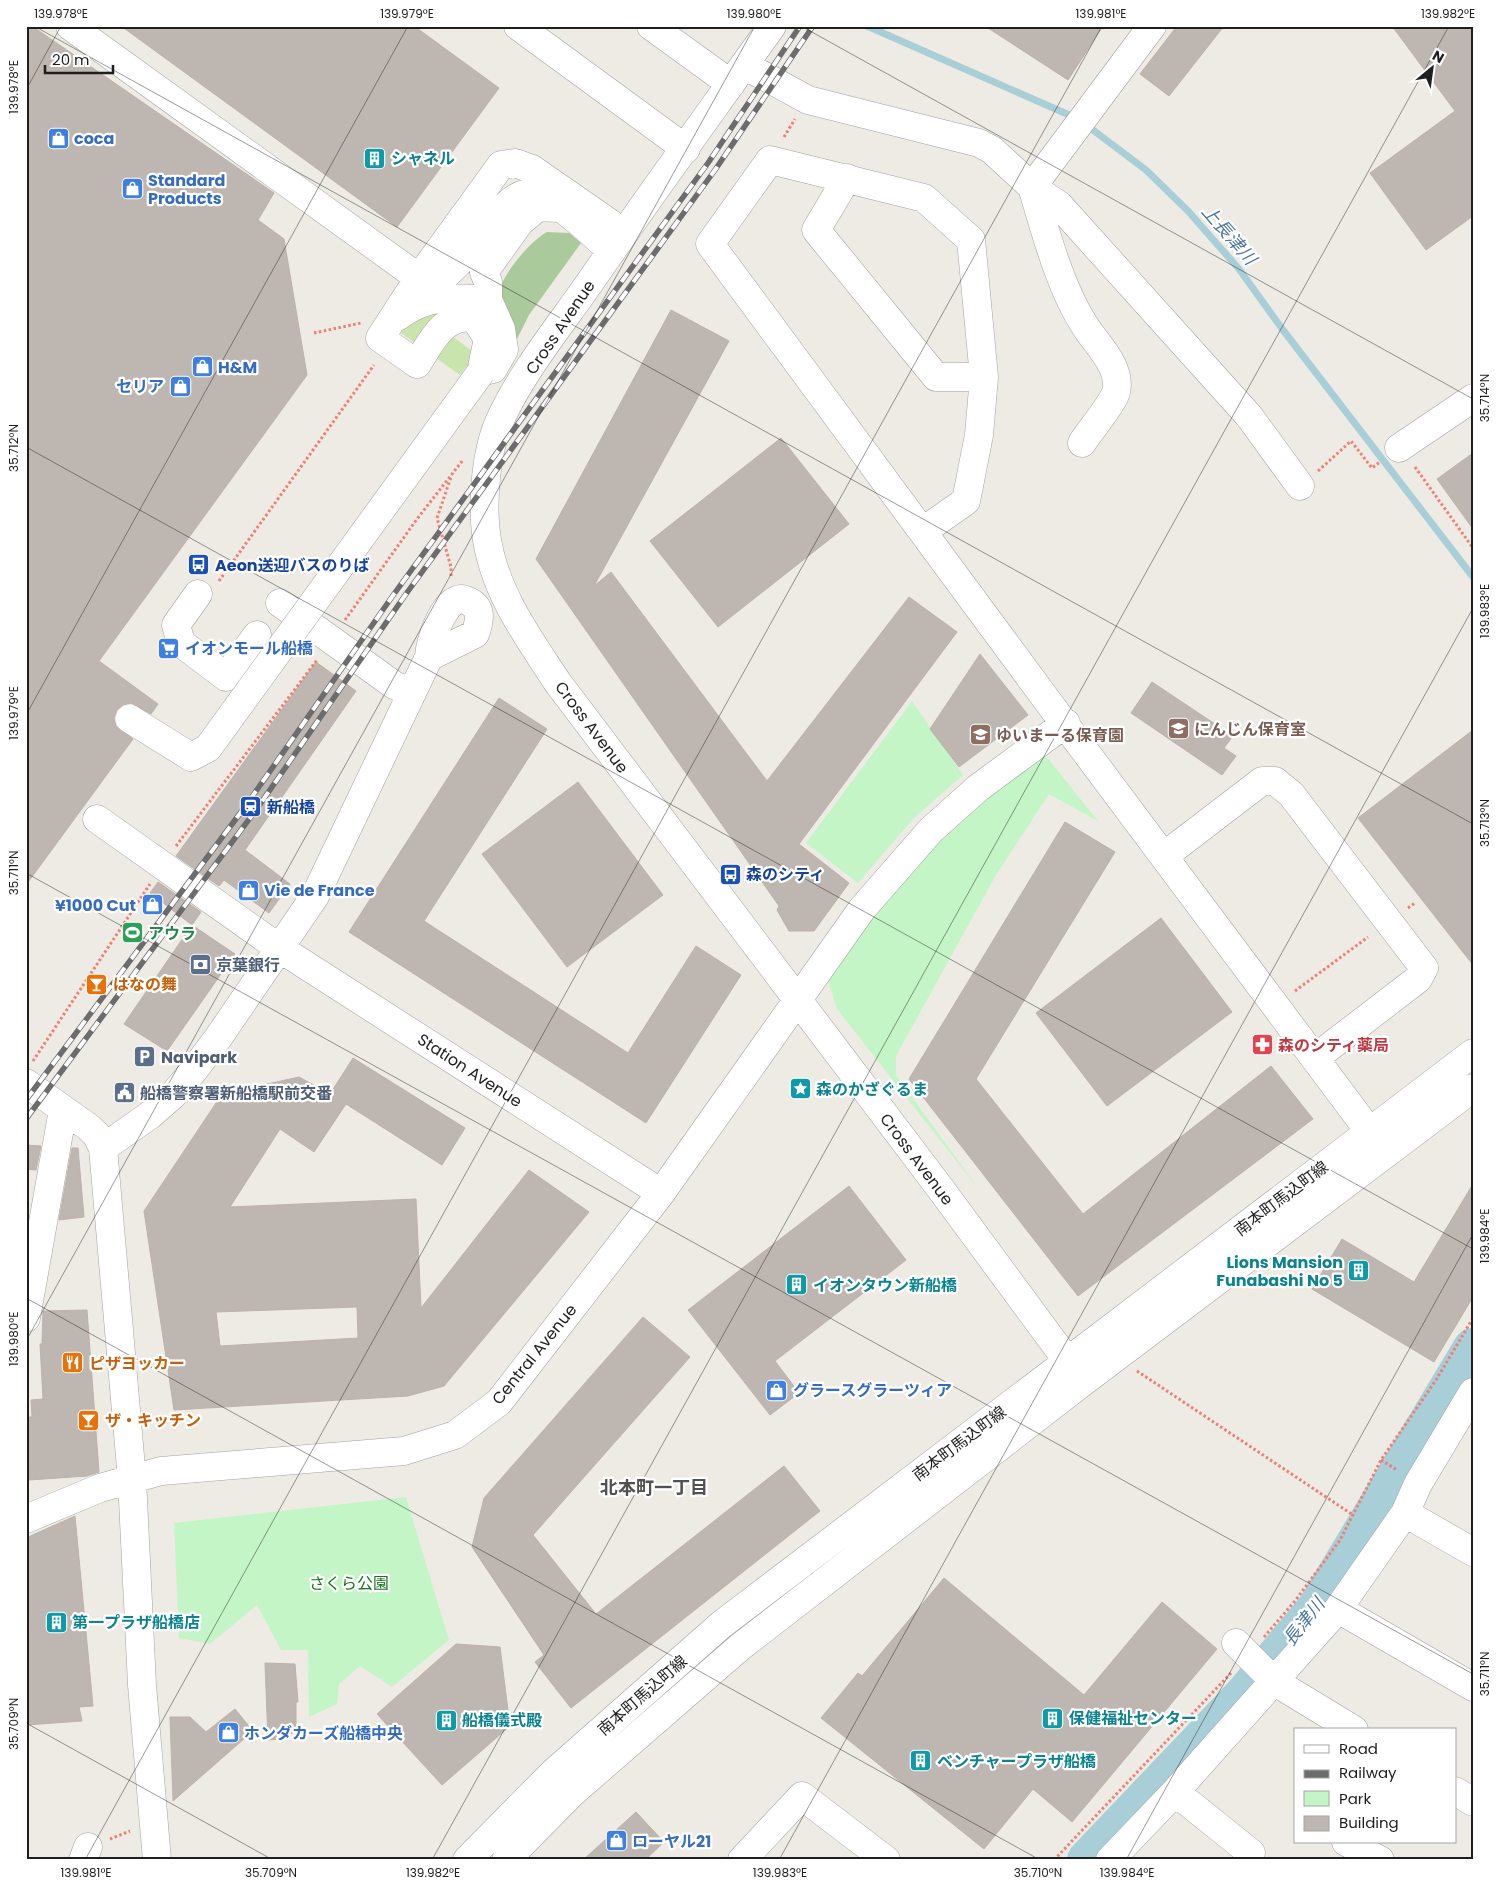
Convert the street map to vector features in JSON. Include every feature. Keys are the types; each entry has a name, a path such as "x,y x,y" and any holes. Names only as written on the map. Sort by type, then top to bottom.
{"street":[{"path":"57,26 422,281 453,281 464,276 513,217 527,217"},
{"path":"70,26 422,281"},
{"path":"518,26 686,149"},
{"path":"651,26 738,74 808,100 979,143 992,150 1032,187 1059,205 1249,416 1300,486"},
{"name":"Cross Avenue","path":"772,26 538,357 500,420 490,446 485,508 486,533 491,556 498,582 512,612 558,683 798,999 1075,1371"},
{"path":"1032,187 1152,26"},
{"path":"923,531 966,501 979,435 984,377 971,240 924,198 770,160 710,244 1164,856 1369,1131"},
{"path":"130,719 191,757 208,748 481,372 488,339 474,317 464,316 449,321 434,337 417,364 380,338 380,322 422,281 459,223 501,164 517,164 532,169 618,242"},
{"path":"847,178 816,230 936,377 984,377"},
{"path":"1032,187 1046,234 1068,291 1084,324 1116,372 1116,393 1082,443"},
{"path":"422,281 450,272 489,224 515,198 529,193 547,199 582,225 618,242"},
{"path":"481,372 493,369 504,350 501,329 488,291 484,272 527,217 538,207 559,208"},
{"path":"380,322 413,305 428,300 461,298 488,291 538,224 562,220 582,225"},
{"path":"1398,448 1473,398"},
{"path":"204,585 176,625 181,643 226,677 257,635"},
{"path":"103,1148 150,1115 173,1095 218,1038 315,896 429,657 430,642 434,631 455,600 463,598 474,604 479,612 480,622 475,634 429,657"},
{"path":"280,603 394,686 412,693"},
{"name":"Central Avenue","path":"26,1519 100,1488 170,1470 404,1451 455,1435 499,1402 661,1193 862,909 931,830 978,788 1066,723"},
{"path":"1164,856 1262,781 1274,781 1291,794 1424,968 1418,979 1315,1058"},
{"name":"Station Avenue","path":"97,819 279,948 661,1193"},
{"name":"南本町馬込町線","path":"506,1860 572,1793 740,1647 1369,1131 1473,1053"},
{"path":"26,1083 96,1134 103,1148 132,1479 142,1685 157,1860"},
{"name":"南本町馬込町線","path":"467,1860 553,1773 722,1624 1473,1088"},
{"path":"26,1318 63,1110"},
{"path":"1110,1860 1175,1792 1338,1609 1405,1513 1418,1484 1469,1407"},
{"path":"1405,1513 1473,1552"},
{"path":"1338,1609 1473,1687"},
{"path":"722,1624 740,1647"},
{"path":"1246,1653 1274,1681 1351,1728"},
{"path":"553,1773 572,1793"},
{"path":"1175,1792 1251,1853"},
{"path":"1456,1792 1473,1802"},
{"path":"742,1860 802,1796 886,1860"},
{"path":"1350,1844 1380,1860"}],"path":[{"path":"770,160 808,100"},
{"path":"314,333 380,322"},
{"path":"204,585 218,582 379,358"},
{"path":"1300,486 1351,441 1372,468"},
{"path":"1398,448 1409,459 1473,548"},
{"path":"331,640 417,519 469,453"},
{"path":"452,474 437,518 451,567 450,592 455,600"},
{"path":"1294,992 1415,902"},
{"path":"1054,1860 1295,1601 1340,1540 1381,1460 1436,1380 1473,1318"},
{"path":"1130,1366 1353,1515"},
{"path":"1381,1460 1387,1464"},
{"path":"86,1853 140,1828"}],"green space":[{"path":"547,232 569,233 581,243 529,315 513,347 500,310 499,291 509,271 524,251"},
{"path":"445,305 421,347 401,333 416,311"},
{"path":"448,333 476,354 460,375 432,355"},
{"path":"912,701 963,775 913,819 858,883 806,843"},
{"path":"1042,751 1098,821 1049,794 996,875 896,1056 896,1075 980,1191 837,1009 826,975 933,842"},
{"name":"さくら公園","path":"406,1497 449,1640 392,1687 360,1666 339,1684 337,1704 309,1717 308,1650 281,1650 257,1605 210,1644 179,1638 174,1523"}],"building":[{"path":"26,26 32,26 274,193 258,220 284,239 307,375 99,661 158,704 151,714 131,703 123,705 117,710 114,718 116,726 133,739 26,885"},
{"name":"シャネル","path":"121,26 414,26 499,88 397,227"},
{"path":"985,26 1103,26 1068,80"},
{"path":"1177,26 1224,26 1169,96 1140,74"},
{"path":"1392,26 1468,26 1473,32 1473,216 1426,250 1370,173 1455,111"},
{"path":"671,310 729,341 594,586 611,572 767,781 909,597 957,632 799,844 849,883 814,931 789,931 777,910 779,906 536,559"},
{"path":"781,438 849,524 718,627 650,541"},
{"path":"1473,453 1473,529 1437,479"},
{"path":"980,654 1028,715 959,767 930,729"},
{"name":"新船橋","path":"316,662 356,691 245,850 290,884 269,913 224,880 219,886 176,856"},
{"path":"1152,682 1233,736 1224,748 1236,756 1222,775 1131,713"},
{"path":"499,698 547,729 424,921 628,1053 696,946 741,975 646,1123 349,932"},
{"path":"1473,730 1473,965 1358,818"},
{"path":"578,782 663,895 567,967 482,854"},
{"path":"1065,822 1115,852 976,1079 1083,1214 1271,1066 1313,1119 1078,1296 909,1079"},
{"path":"158,882 201,912 192,925 150,893"},
{"path":"1161,918 1232,1012 1107,1106 1036,1013"},
{"path":"192,925 235,954 167,1051 124,1024"},
{"path":"353,1058 465,1128 442,1165 346,1104 314,1152 280,1129 230,1207 416,1199 421,1308 529,1170 589,1212 444,1386 408,1396 174,1410 144,1211 222,1094 299,1077 330,1094","holes":["357,1307 358,1338 220,1346 216,1312"]},
{"path":"26,1145 41,1146 36,1170 26,1169"},
{"path":"72,1148 78,1148 84,1217 59,1220"},
{"name":"Lions Mansion Funabashi No 5","path":"1473,1184 1473,1297 1434,1362 1312,1289 1342,1239 1414,1282"},
{"name":"イオンタウン新船橋","path":"849,1186 906,1260 775,1361 799,1393 770,1415 688,1310"},
{"path":"87,1310 99,1472 87,1476 29,1480 29,1466 26,1466 26,1417 32,1417 31,1400 43,1399 40,1344 42,1344 43,1311"},
{"path":"643,1317 690,1357 533,1535 596,1614 784,1466 820,1511 571,1708 535,1662 544,1655 472,1547 484,1498"},
{"name":"第一プラザ船橋店","path":"75,1516 93,1706 79,1707 82,1721 26,1725 26,1538"},
{"name":"保健福祉センター","path":"944,1578 1084,1695 1162,1602 1217,1649 1072,1822 1033,1789 984,1849 821,1718 858,1673 862,1676"},
{"name":"船橋儀式殿","path":"456,1644 500,1647 510,1726 442,1785 377,1714"},
{"path":"265,1663 295,1664 298,1702 296,1702 296,1731 281,1739 268,1740"},
{"path":"235,1709 253,1731 173,1801 170,1717 190,1717 206,1732"},
{"path":"636,1812 664,1842 645,1860 583,1860"}],"waterway":[{"name":"上長津川","path":"867,26 1076,118"},
{"name":"上長津川","path":"1085,124 1146,170 1188,211 1239,269 1283,330 1473,577"},
{"name":"長津川","path":"1087,1860 1245,1694 1317,1608 1473,1348"}],"railway":[{"path":"26,1100 247,804 394,594 708,163 800,26"},
{"path":"26,1119 256,810 406,594 715,170 813,26"}],"place":[{"name":"coca","path":"58,138"},
{"name":"シャネル","path":"375,158"},
{"name":"Standard Products","path":"132,189"},
{"name":"H&M","path":"202,367"},
{"name":"セリア","path":"180,386"},
{"name":"Aeon送迎バスのりば","path":"199,565"},
{"name":"イオンモール船橋","path":"169,648"},
{"name":"にんじん保育室","path":"1178,729"},
{"name":"ゆいまーる保育園","path":"980,735"},
{"name":"新船橋","path":"251,807"},
{"name":"森のシティ","path":"730,874"},
{"name":"Vie de France","path":"248,890"},
{"name":"¥1000 Cut","path":"152,905"},
{"name":"アウラ","path":"132,933"},
{"name":"京葉銀行","path":"200,965"},
{"name":"はなの舞","path":"97,984"},
{"name":"森のシティ薬局","path":"1262,1045"},
{"name":"Navipark","path":"145,1057"},
{"name":"森のかざぐるま","path":"800,1089"},
{"name":"船橋警察署新船橋駅前交番","path":"124,1093"},
{"name":"Lions Mansion Funabashi No 5","path":"1359,1271"},
{"name":"イオンタウン新船橋","path":"797,1285"},
{"name":"ピザヨッカー","path":"73,1363"},
{"name":"グラースグラーツィア","path":"777,1390"},
{"name":"ザ・キッチン","path":"89,1420"},
{"name":"第一プラザ船橋店","path":"56,1622"},
{"name":"保健福祉センター","path":"1053,1718"},
{"name":"船橋儀式殿","path":"446,1720"},
{"name":"ホンダカーズ船橋中央","path":"228,1733"},
{"name":"ベンチャープラザ船橋","path":"921,1761"},
{"name":"ローヤル21","path":"616,1841"}],"district":[{"name":"北本町一丁目","path":"654,1488"}]}
